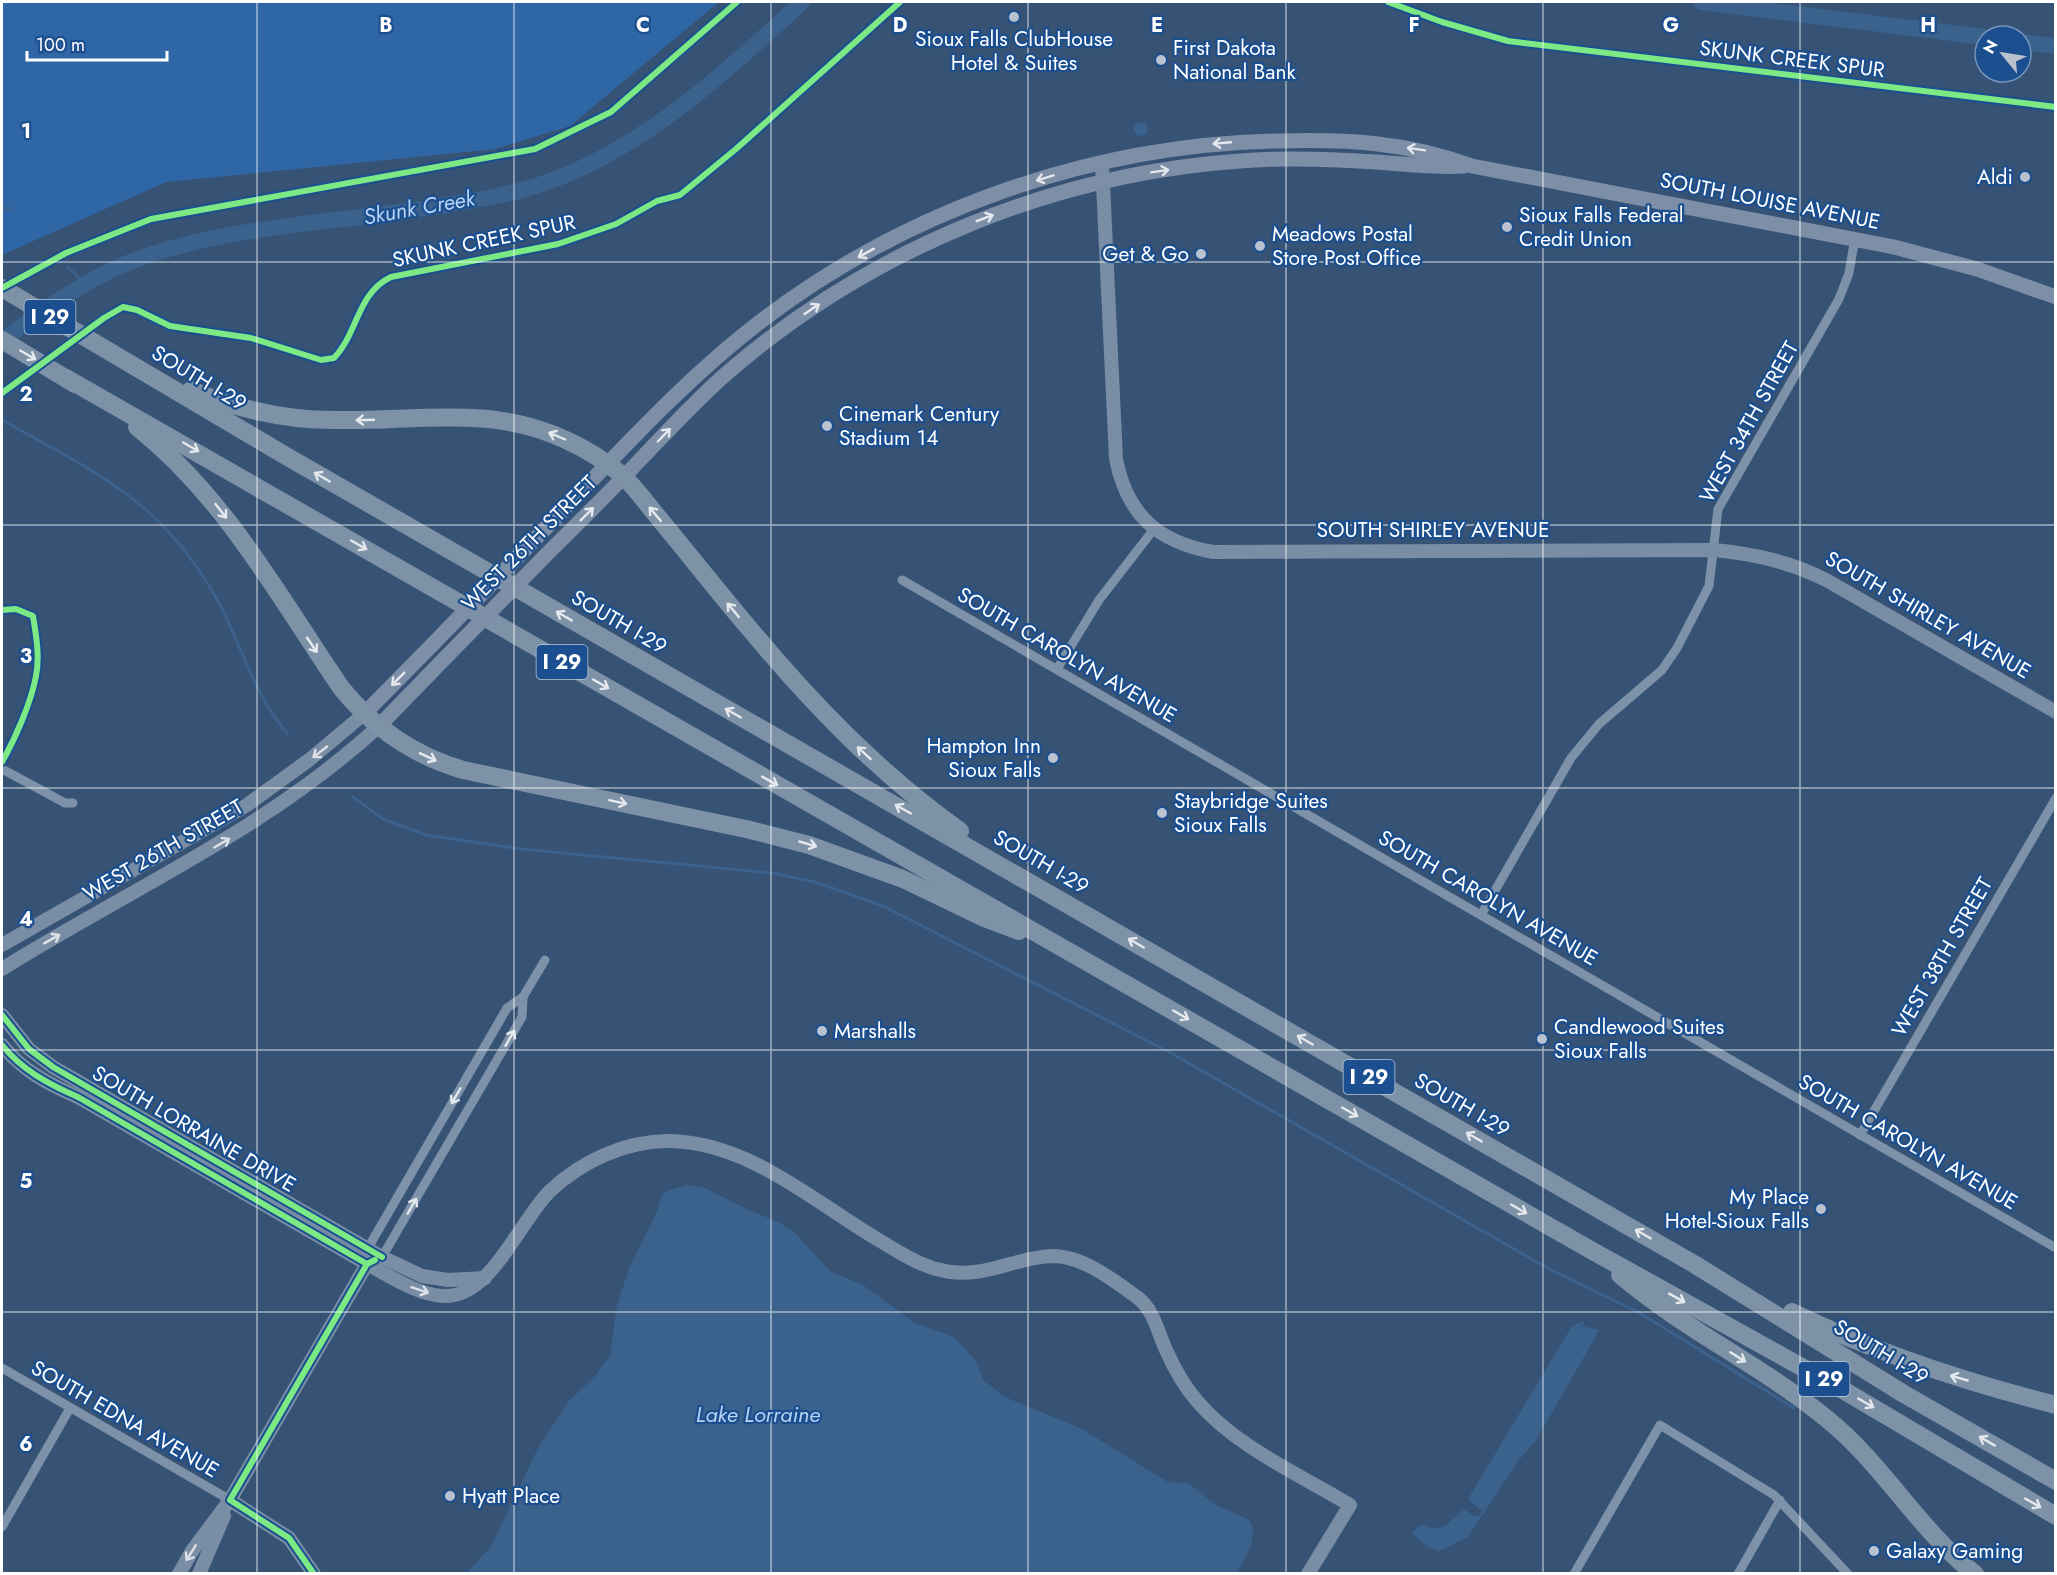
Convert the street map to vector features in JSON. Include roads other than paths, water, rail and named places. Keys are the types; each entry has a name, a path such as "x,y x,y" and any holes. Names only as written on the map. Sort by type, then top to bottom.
{"highway":[{"name":"SOUTH I-29","path":"2,288 296,462 1694,1264 1905,1394 2055,1481"},
{"name":"I 29","path":"2,340 1589,1249 1843,1390 2055,1516"},
{"path":"99,345 180,386 256,412 333,420 453,416 491,418 553,434 608,464 624,477 771,655 834,725 921,802 1045,890"},
{"path":"60,374 137,427 170,454 205,490 237,531 342,689 364,714 420,753 463,770 746,828 809,844 903,879 996,924 1058,944"},
{"path":"1589,1249 1661,1309 1775,1380 1827,1418 1859,1448 1928,1530 1976,1574"},
{"path":"1694,1264 1867,1346 1936,1371 2055,1405"}],"main road":[{"name":"SOUTH LOUISE AVENUE","path":"1102,163 1147,153 1216,144 1301,140 1405,147 1431,151 1472,166 1855,238 1968,266 2055,297"},
{"name":"SOUTH LOUISE AVENUE","path":"1102,182 1195,166 1264,160 1353,160 1430,168 1472,166"},
{"name":"WEST 26TH STREET","path":"364,714 713,360 758,324 830,274 902,234 980,200 1062,172 1102,163"},
{"name":"WEST 26TH STREET","path":"379,726 725,375 769,339 840,290 911,251 1026,203 1102,182"}],"street":[{"name":"SOUTH SHIRLEY AVENUE","path":"1102,163 1116,459 1125,492 1131,504 1154,529 1195,549 1213,552 1714,550 1768,558 1808,571 2055,712"},
{"name":"WEST 34TH STREET","path":"1481,915 1571,758 1599,724 1662,670 1704,601 1709,586 1718,509 1839,299 1849,273 1855,238"},
{"path":"1056,669 1099,600 1154,529"},
{"name":"SOUTH CAROLYN AVENUE","path":"902,580 2055,1248"},
{"name":"WEST 26TH STREET","path":"2,945 248,805 309,760 364,714"},
{"name":"WEST 26TH STREET","path":"2,969 255,823 328,770 379,726"},
{"path":"2,762 11,746"},
{"path":"2,769 65,803 73,803"},
{"name":"WEST 38TH STREET","path":"1860,1135 2055,798"},
{"path":"179,1574 230,1500 367,1264 368,1248 507,1008 523,997 545,960"},
{"path":"367,1264 382,1257 522,1017 523,997"},
{"name":"SOUTH LORRAINE DRIVE","path":"2,1015 29,1049 53,1066 382,1257 422,1276 448,1280 486,1278"},
{"name":"SOUTH LORRAINE DRIVE","path":"2,1045 17,1063 38,1078 78,1097 367,1264 408,1285 442,1296 459,1295 486,1278"},
{"path":"486,1278 541,1202 563,1180 583,1166 614,1151 643,1143 676,1142 707,1146 752,1162 905,1256 936,1269 978,1273 1053,1256 1077,1261 1142,1301 1184,1383 1217,1421 1244,1442 1350,1504 1308,1574"},
{"name":"SOUTH EDNA AVENUE","path":"2,1368 230,1500"},
{"path":"2,1527 70,1408"},
{"path":"1574,1574 1660,1425 1770,1491 1848,1574"},
{"path":"199,1574 230,1500"},
{"path":"230,1500 289,1538 314,1574"},
{"path":"1738,1574 1780,1500"}],"water":[{"path":"1138,122 1144,122 1148,129 1144,136 1138,136 1134,132 1134,126"},
{"name":"Lake Lorraine","path":"687,1185 703,1187 779,1222 795,1233 830,1271 863,1285 915,1323 954,1337 976,1361 983,1380 1005,1397 1082,1429 1168,1482 1188,1483 1217,1506 1246,1518 1251,1523 1253,1535 1242,1565 1234,1574 467,1573 491,1546 539,1446 569,1401 594,1377 610,1356 617,1305 630,1266 657,1212 661,1197 667,1191"},
{"path":"1584,1321 1583,1326 1598,1330 1595,1338 1535,1442 1518,1461 1468,1537 1440,1551 1429,1548 1411,1533 1422,1524 1431,1528 1444,1527 1464,1509 1473,1516 1480,1515 1482,1511 1468,1499 1572,1326"}],"waterway":[{"name":"Skunk Creek","path":"2,341 57,302 101,275 149,255 183,245 291,225 480,200 520,191 558,178 592,163 657,124 718,77 802,2"},
{"path":"1701,2 1973,36"},
{"path":"2033,43 2056,46"},
{"path":"2,208 12,209"},
{"path":"68,267 86,285"},
{"path":"2,420 99,475 152,515 176,540 199,570 220,605 258,689 288,734"},
{"path":"353,797 383,819 426,835 521,849 772,873 815,882 883,906 1171,1053 1551,1270 1638,1312 1794,1408"}],"place":[{"name":"Sioux Falls ClubHouse Hotel & Suites","path":"1014,17"},
{"name":"First Dakota National Bank","path":"1161,60"},
{"name":"Aldi","path":"2025,177"},
{"name":"Sioux Falls Federal Credit Union","path":"1507,227"},
{"name":"Meadows Postal Store Post Office","path":"1260,246"},
{"name":"Get & Go","path":"1201,254"},
{"name":"Cinemark Century Stadium 14","path":"827,426"},
{"name":"Hampton Inn Sioux Falls","path":"1053,758"},
{"name":"Staybridge Suites Sioux Falls","path":"1162,813"},
{"name":"Marshalls","path":"822,1031"},
{"name":"Candlewood Suites Sioux Falls","path":"1542,1039"},
{"name":"My Place Hotel-Sioux Falls","path":"1821,1209"},
{"name":"Hyatt Place","path":"450,1496"},
{"name":"Galaxy Gaming","path":"1874,1551"}]}
